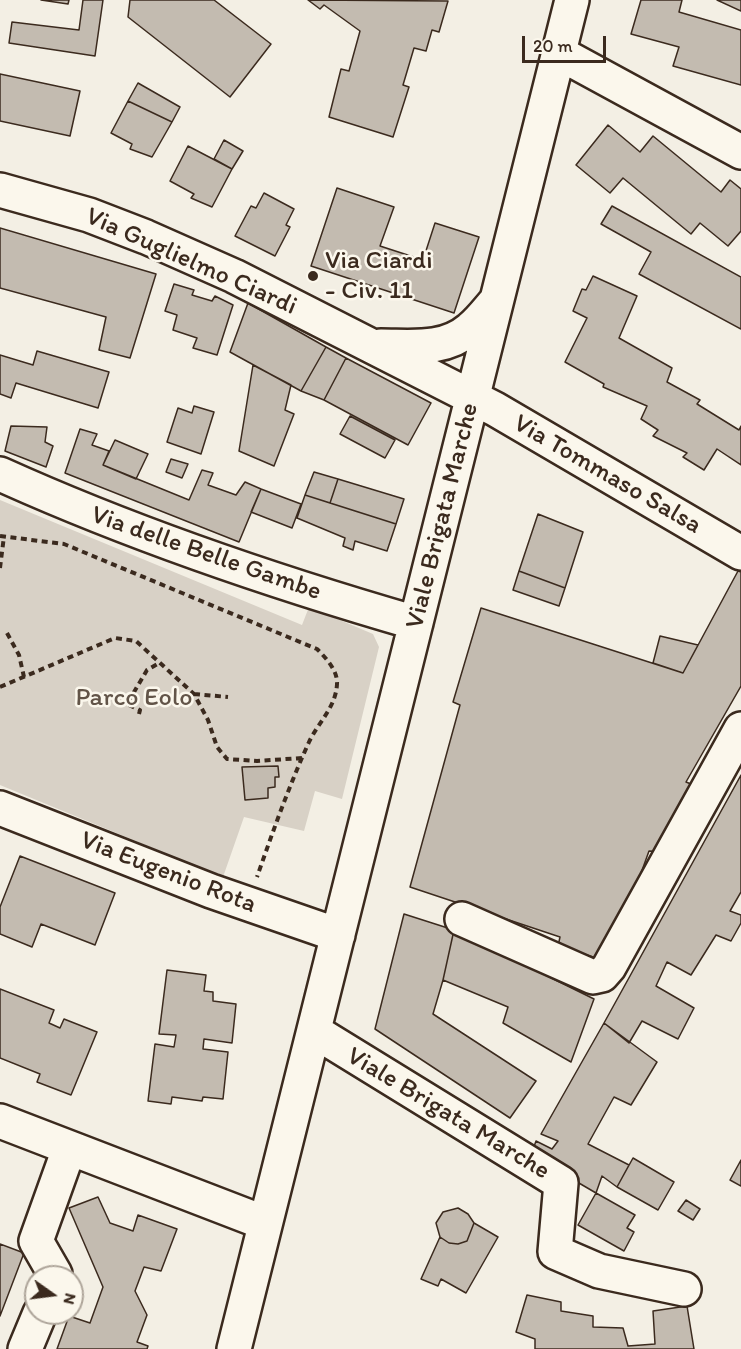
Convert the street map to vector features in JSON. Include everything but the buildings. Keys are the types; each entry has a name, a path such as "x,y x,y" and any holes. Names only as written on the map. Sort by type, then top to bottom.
{"street":[{"name":"Viale Brigata Marche","path":"234,1349 572,0"},
{"path":"559,53 741,152"},
{"name":"Via Guglielmo Ciardi","path":"0,190 89,215 146,237 234,276 473,397"},
{"path":"372,346 430,346 447,343 472,328 497,300"},
{"name":"Via Tommaso Salsa","path":"473,397 741,553"},
{"name":"Via delle Belle Gambe","path":"0,474 68,505 226,564 416,623"},
{"path":"462,919 593,977 602,975 609,968 741,729"},
{"name":"Via Eugenio Rota","path":"0,808 226,883 338,935"},
{"name":"Viale Brigata Marche","path":"314,1031 561,1184 555,1252 599,1271 684,1289"},
{"path":"0,1121 265,1223"},
{"path":"50,1265 36,1241 69,1149"},
{"path":"25,1349 34,1325"}],"path":[{"path":"0,568 2,536 64,544 317,649 328,661 338,682 335,700 311,739 275,824 256,880 266,883"},
{"path":"7,633 19,655 24,677"},
{"path":"0,687 116,638 136,641 194,694 208,720 217,747 227,759 257,761 302,758"},
{"path":"139,714 140,710 127,704 128,701 147,670 159,663"},
{"path":"194,694 228,697"}],"green space":[{"name":"Parco Eolo","path":"0,500 302,625 309,607 373,634 379,647 342,799 315,791 304,831 244,817 223,877 0,785"}],"place":[{"name":"Via Ciardi - Civ. 11","path":"313,276"}]}
